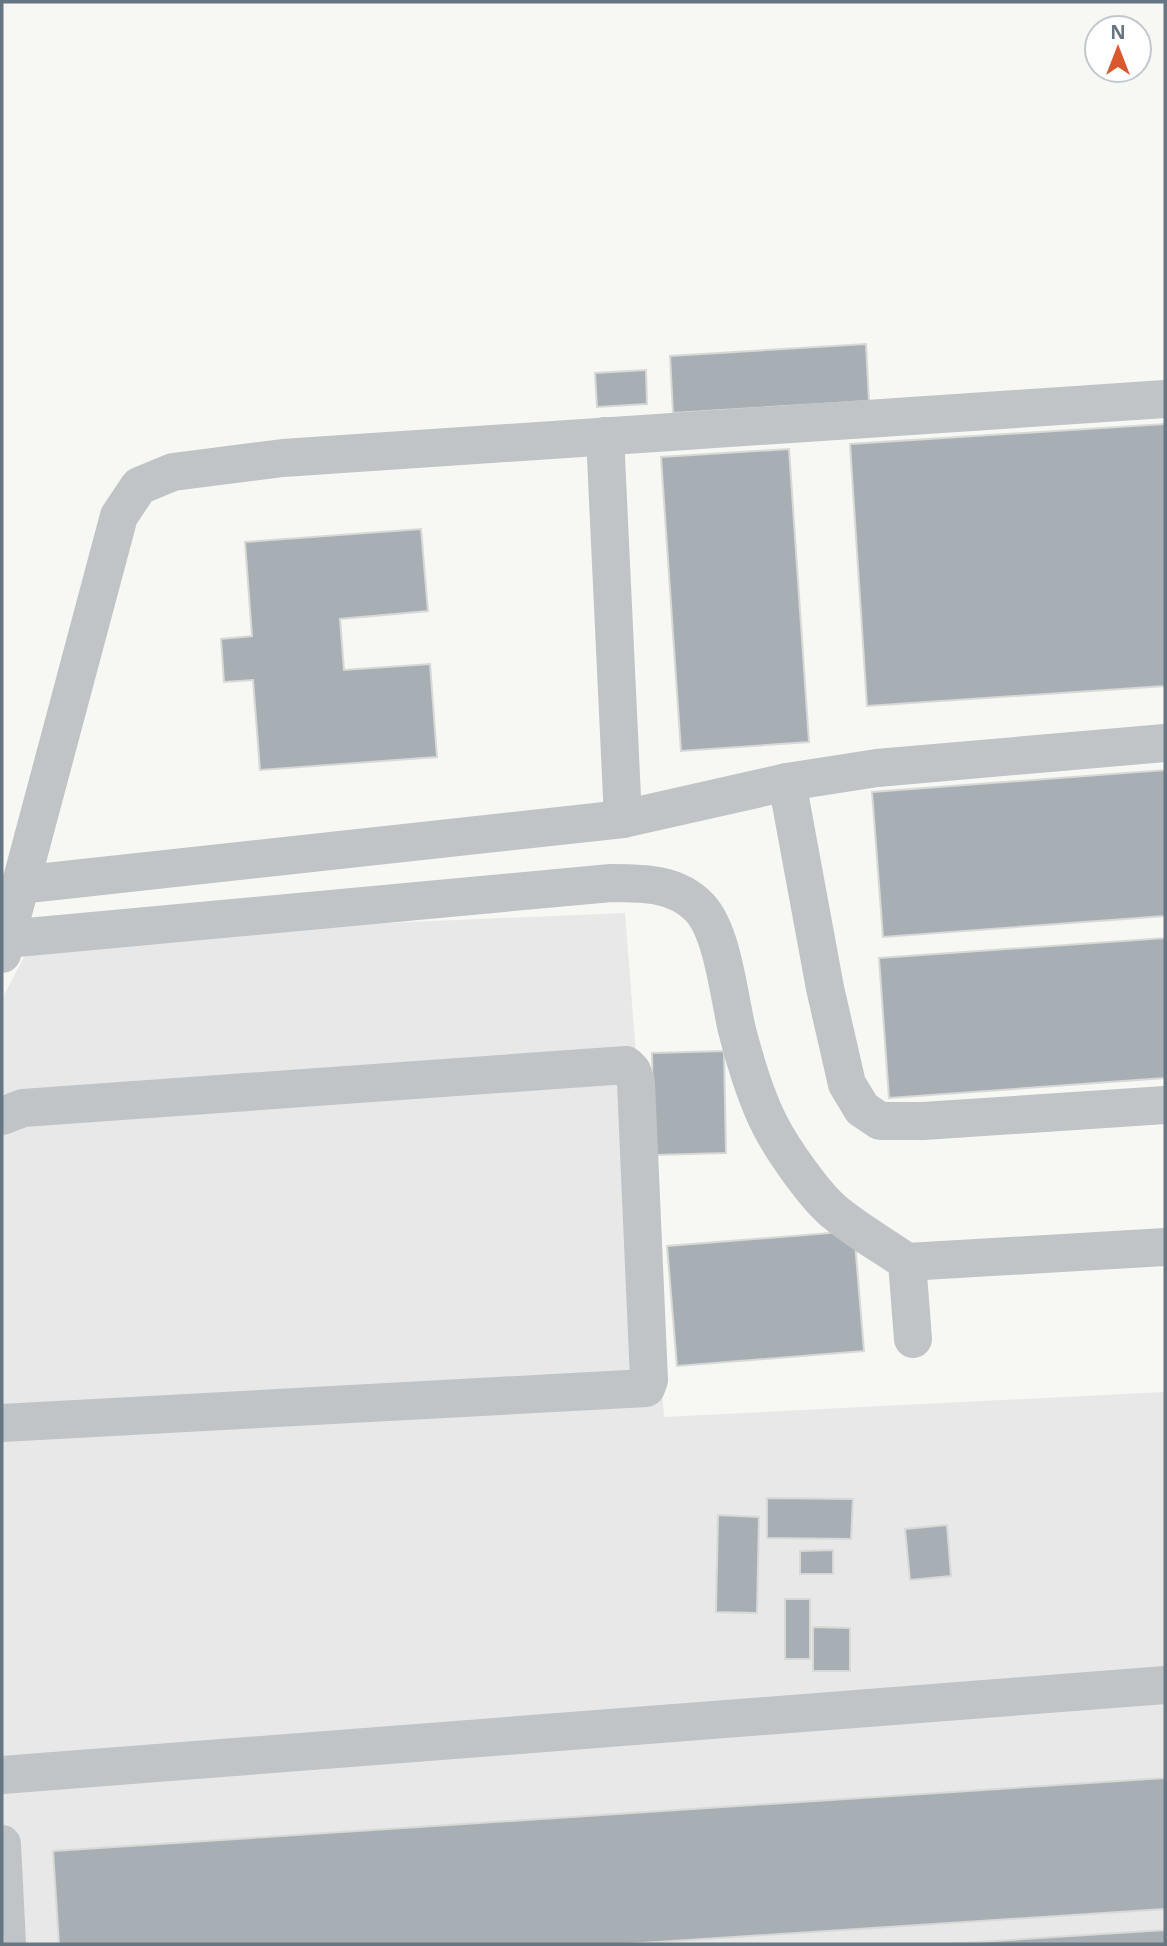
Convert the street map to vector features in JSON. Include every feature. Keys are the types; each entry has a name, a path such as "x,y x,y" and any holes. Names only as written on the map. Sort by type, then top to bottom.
{"lane":[{"path":"1165,400 283,458 173,472 139,486 119,516 4,947 611,883 653,883 682,894 701,909 719,944 738,1032 752,1080 770,1125 798,1169 835,1213 907,1262 1165,1247"},
{"path":"605,436 623,819"},
{"path":"19,885 623,819 787,782 877,768 1165,743"},
{"path":"787,782 825,988 847,1084 862,1109 880,1121 923,1121 1165,1105"},
{"path":"2,1116 23,1108 626,1065 632,1071 636,1083 649,1380 646,1388 2,1423"},
{"path":"907,1262 913,1339"},
{"path":"2,1775 1165,1685"},
{"path":"2,1844 8,1944"}],"shaded area":[{"path":"625,913 664,1417 1165,1392 1165,1944 2,1944 2,999 34,938"}],"building":[{"path":"866,344 869,401 673,413 670,356"},
{"path":"646,370 647,404 597,407 595,373"},
{"path":"1165,424 1165,686 867,706 850,444"},
{"path":"789,449 809,742 681,751 661,457"},
{"path":"421,529 428,611 340,619 344,670 430,664 437,757 260,770 253,680 224,682 221,639 252,636 245,542"},
{"path":"1165,770 1165,916 883,937 872,792"},
{"path":"1165,938 1165,1078 889,1098 879,958"},
{"path":"724,1051 726,1153 654,1155 652,1053"},
{"path":"854,1231 864,1351 677,1366 667,1246"},
{"path":"767,1498 853,1499 851,1539 767,1538"},
{"path":"718,1515 759,1517 757,1613 716,1612"},
{"path":"947,1525 951,1576 910,1580 905,1529"},
{"path":"833,1550 833,1574 800,1574 800,1551"},
{"path":"785,1599 810,1599 810,1659 785,1659"},
{"path":"813,1627 850,1628 850,1671 813,1671"},
{"path":"1165,1778 1165,1909 627,1944 59,1944 53,1851"},
{"path":"1165,1930 1165,1944 946,1944"}]}
